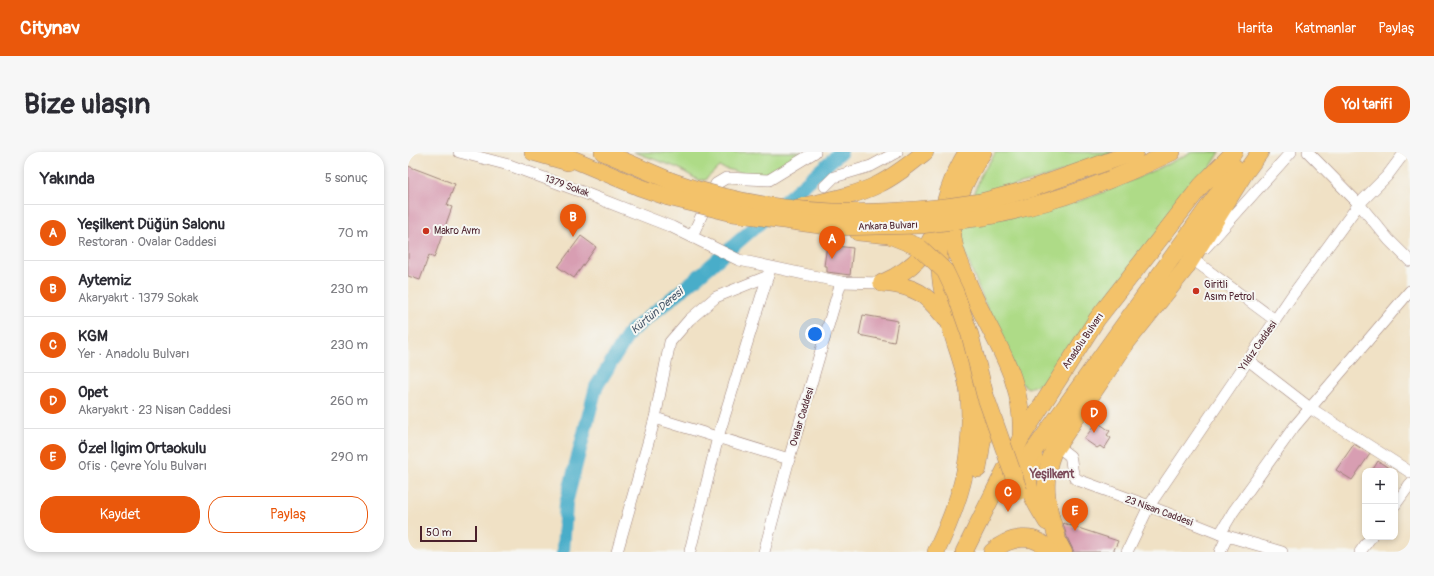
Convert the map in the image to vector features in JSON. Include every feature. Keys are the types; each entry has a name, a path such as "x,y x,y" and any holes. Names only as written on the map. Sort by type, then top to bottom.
{"highway":[{"path":"533,152 592,167"},
{"name":"Ankara Bulvarı","path":"556,152 639,187 700,192 728,198 794,208 863,213 982,210 1042,204 1100,184 1172,152"},
{"name":"Ankara Bulvarı","path":"603,152 669,189 733,213 834,227 920,225 982,210 1030,189 1132,153"},
{"path":"794,208 851,195 877,185 906,167 925,152"},
{"path":"882,283 896,277 921,257 930,242 943,210 949,187 967,152"},
{"path":"983,152 967,180 958,201 954,223 955,249 969,287 1011,370 1021,411 1021,438"},
{"path":"1051,546 1045,484 1048,464 1057,446 1127,342 1192,260 1244,174 1260,152"},
{"path":"965,552 1007,487 1219,192 1234,159"},
{"name":"Anadolu Bulvarı","path":"965,552 1021,438 1097,319 1201,186 1234,159"},
{"path":"936,552 949,526 960,492 970,448 969,396 964,365 949,322 941,282 939,253 943,210"},
{"path":"834,227 889,236 907,242 919,247 945,271 955,292 970,335 985,395 1019,491 1051,546"},
{"path":"882,283 917,290 930,299 949,322"},
{"path":"947,552 977,475 983,436 985,395"},
{"path":"1051,546 1032,498 1027,476 1033,459 1068,403"},
{"path":"992,552 998,547 1018,538 1051,546"}],"main road":[{"path":"1051,546 1065,552"}],"street":[{"name":"1379 Sokak","path":"459,152 509,165 672,227 739,260 769,272 841,282 882,283"},
{"path":"694,237 716,184 726,178 769,180 815,152"},
{"path":"825,186 834,177 871,166 898,152"},
{"path":"1275,320 1192,260 1291,152"},
{"path":"1308,152 1359,204 1389,240 1410,262"},
{"name":"Yıldız Caddesi","path":"1127,552 1149,506 1275,320 1359,204 1387,176 1405,152"},
{"path":"617,552 655,418 670,342 689,320 716,297 769,272"},
{"path":"690,551 718,437 769,272"},
{"name":"Ovalar Caddesi","path":"764,552 789,459 841,282"},
{"path":"1220,552 1223,536 1233,512 1294,427 1410,291"},
{"path":"1248,360 1310,408 1410,472"},
{"path":"655,418 789,459"},
{"name":"23 Nisan Caddesi","path":"1057,446 1070,456 1073,477 1078,480 1149,506 1223,536 1282,552"},
{"path":"1396,504 1410,484"},
{"path":"1360,552 1369,540"}],"green space":[{"path":"634,152 802,152 782,166 766,173 750,174 719,167 705,180 698,180 678,168"},
{"path":"996,152 1114,152 1080,166 1046,177 974,195 981,175"},
{"path":"1192,152 1220,152 1212,165 1051,373 1042,383 1028,388 1019,381 997,334 959,238 961,224 1032,213 1081,200 1100,194"}],"building":[{"name":"Makro Avm","path":"408,166 455,184 447,205 452,207 434,258 429,255 420,280 408,276"},
{"path":"581,236 596,247 574,278 558,267"},
{"path":"827,245 853,248 850,275 827,272 827,266 824,266"},
{"path":"863,315 898,321 894,342 859,335"},
{"path":"1097,422 1110,431 1107,435 1111,438 1104,449 1100,446 1097,448 1084,439"},
{"path":"1354,444 1370,454 1352,480 1336,470"},
{"path":"1378,461 1388,468 1374,468"},
{"path":"1063,523 1118,541 1113,552 1074,552 1067,537"}],"waterway":[{"name":"Kürtün Deresi","path":"563,552 566,503 596,387 630,332 693,281 841,152"}],"place":[{"name":"Makro Avm","path":"426,231"},
{"name":"Aytemiz","path":"573,237"},
{"name":"Yeşilkent Düğün Salonu","path":"832,259"},
{"name":"Giritli Asım Petrol","path":"1196,291"},
{"name":"Opet","path":"1094,433"},
{"name":"KGM","path":"1008,512"},
{"name":"Özel İlgim Ortaokulu","path":"1075,531"}],"district":[{"name":"Yeşilkent","path":"1052,474"}]}
